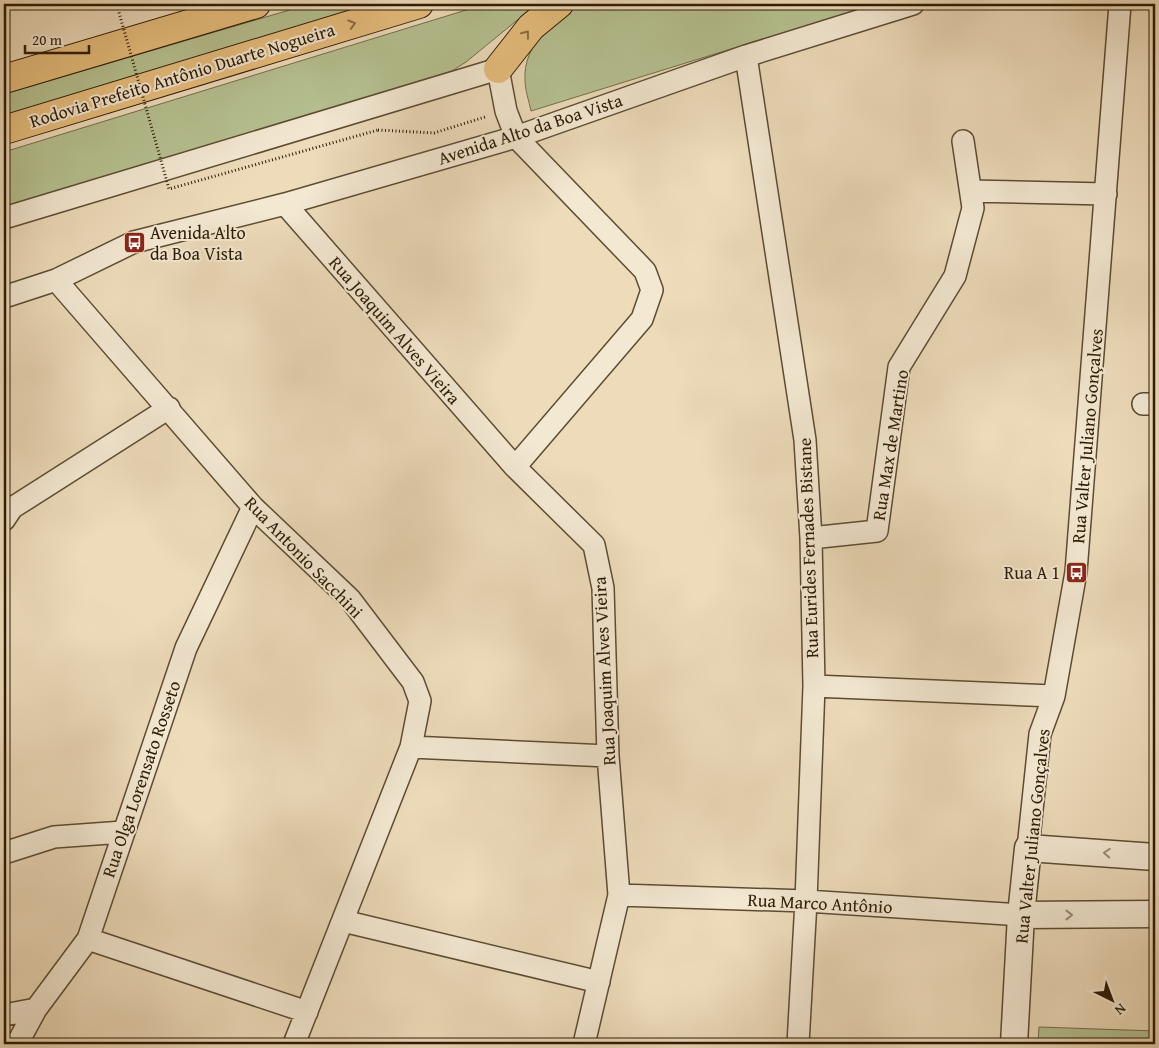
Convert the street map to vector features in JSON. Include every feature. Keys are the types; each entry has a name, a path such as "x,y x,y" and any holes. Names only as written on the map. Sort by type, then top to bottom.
{"highway":[{"path":"4,78 193,4"},
{"path":"4,78 256,4"},
{"name":"Rodovia Prefeito Antônio Duarte Nogueira","path":"4,130 419,4"},
{"path":"498,69 531,27 559,4"}],"street":[{"name":"Avenida Alto da Boa Vista","path":"4,297 56,280 134,242 285,204 516,137 746,56 913,4"},
{"name":"Rua Valter Juliano Gonçalves","path":"1014,1044 1021,915 1040,734 1054,696 1076,572 1120,4"},
{"name":"Rua Eurides Fernades Bistane","path":"746,56 805,440 811,538 814,686 806,901 798,1044"},
{"path":"4,218 498,69 506,111 516,137 644,271 652,290 642,319 515,467"},
{"name":"Rua Max de Martino","path":"811,538 877,531 899,367 955,276 973,208 963,141"},
{"path":"971,191 1106,194"},
{"name":"Rua Joaquim Alves Vieira","path":"285,204 515,467 594,544 602,588 608,756 619,895 584,1044"},
{"name":"Rua Antonio Sacchini","path":"56,280 253,507 350,599 413,682 420,701 411,747 294,1044"},
{"path":"4,520 12,508 169,408"},
{"name":"Rua Olga Lorensato Rosseto","path":"17,1044 36,1009 88,939 186,648 253,507"},
{"path":"814,686 1054,696"},
{"path":"411,747 608,756"},
{"path":"4,853 54,837 123,832"},
{"path":"1028,848 1155,857"},
{"name":"Rua Marco Antônio","path":"619,895 806,901 1021,915"},
{"path":"1021,915 1155,914"},
{"path":"343,921 599,982"},
{"path":"88,939 308,1012"},
{"path":"4,1015 36,1009"}],"path":[{"path":"131,4 118,9 169,189 378,130 434,133 506,111"}],"green space":[{"path":"310,4 379,4 4,115 4,94"},
{"path":"492,4 537,4 466,62 452,71 4,208 4,152 476,7"},
{"path":"578,4 876,4 531,111 525,80 529,56 534,45 549,27"},
{"path":"1039,1027 1155,1031 1155,1044 1038,1044"}],"place":[{"name":"Avenida Alto da Boa Vista","path":"134,242"},
{"name":"Rua A 1","path":"1076,572"}]}
